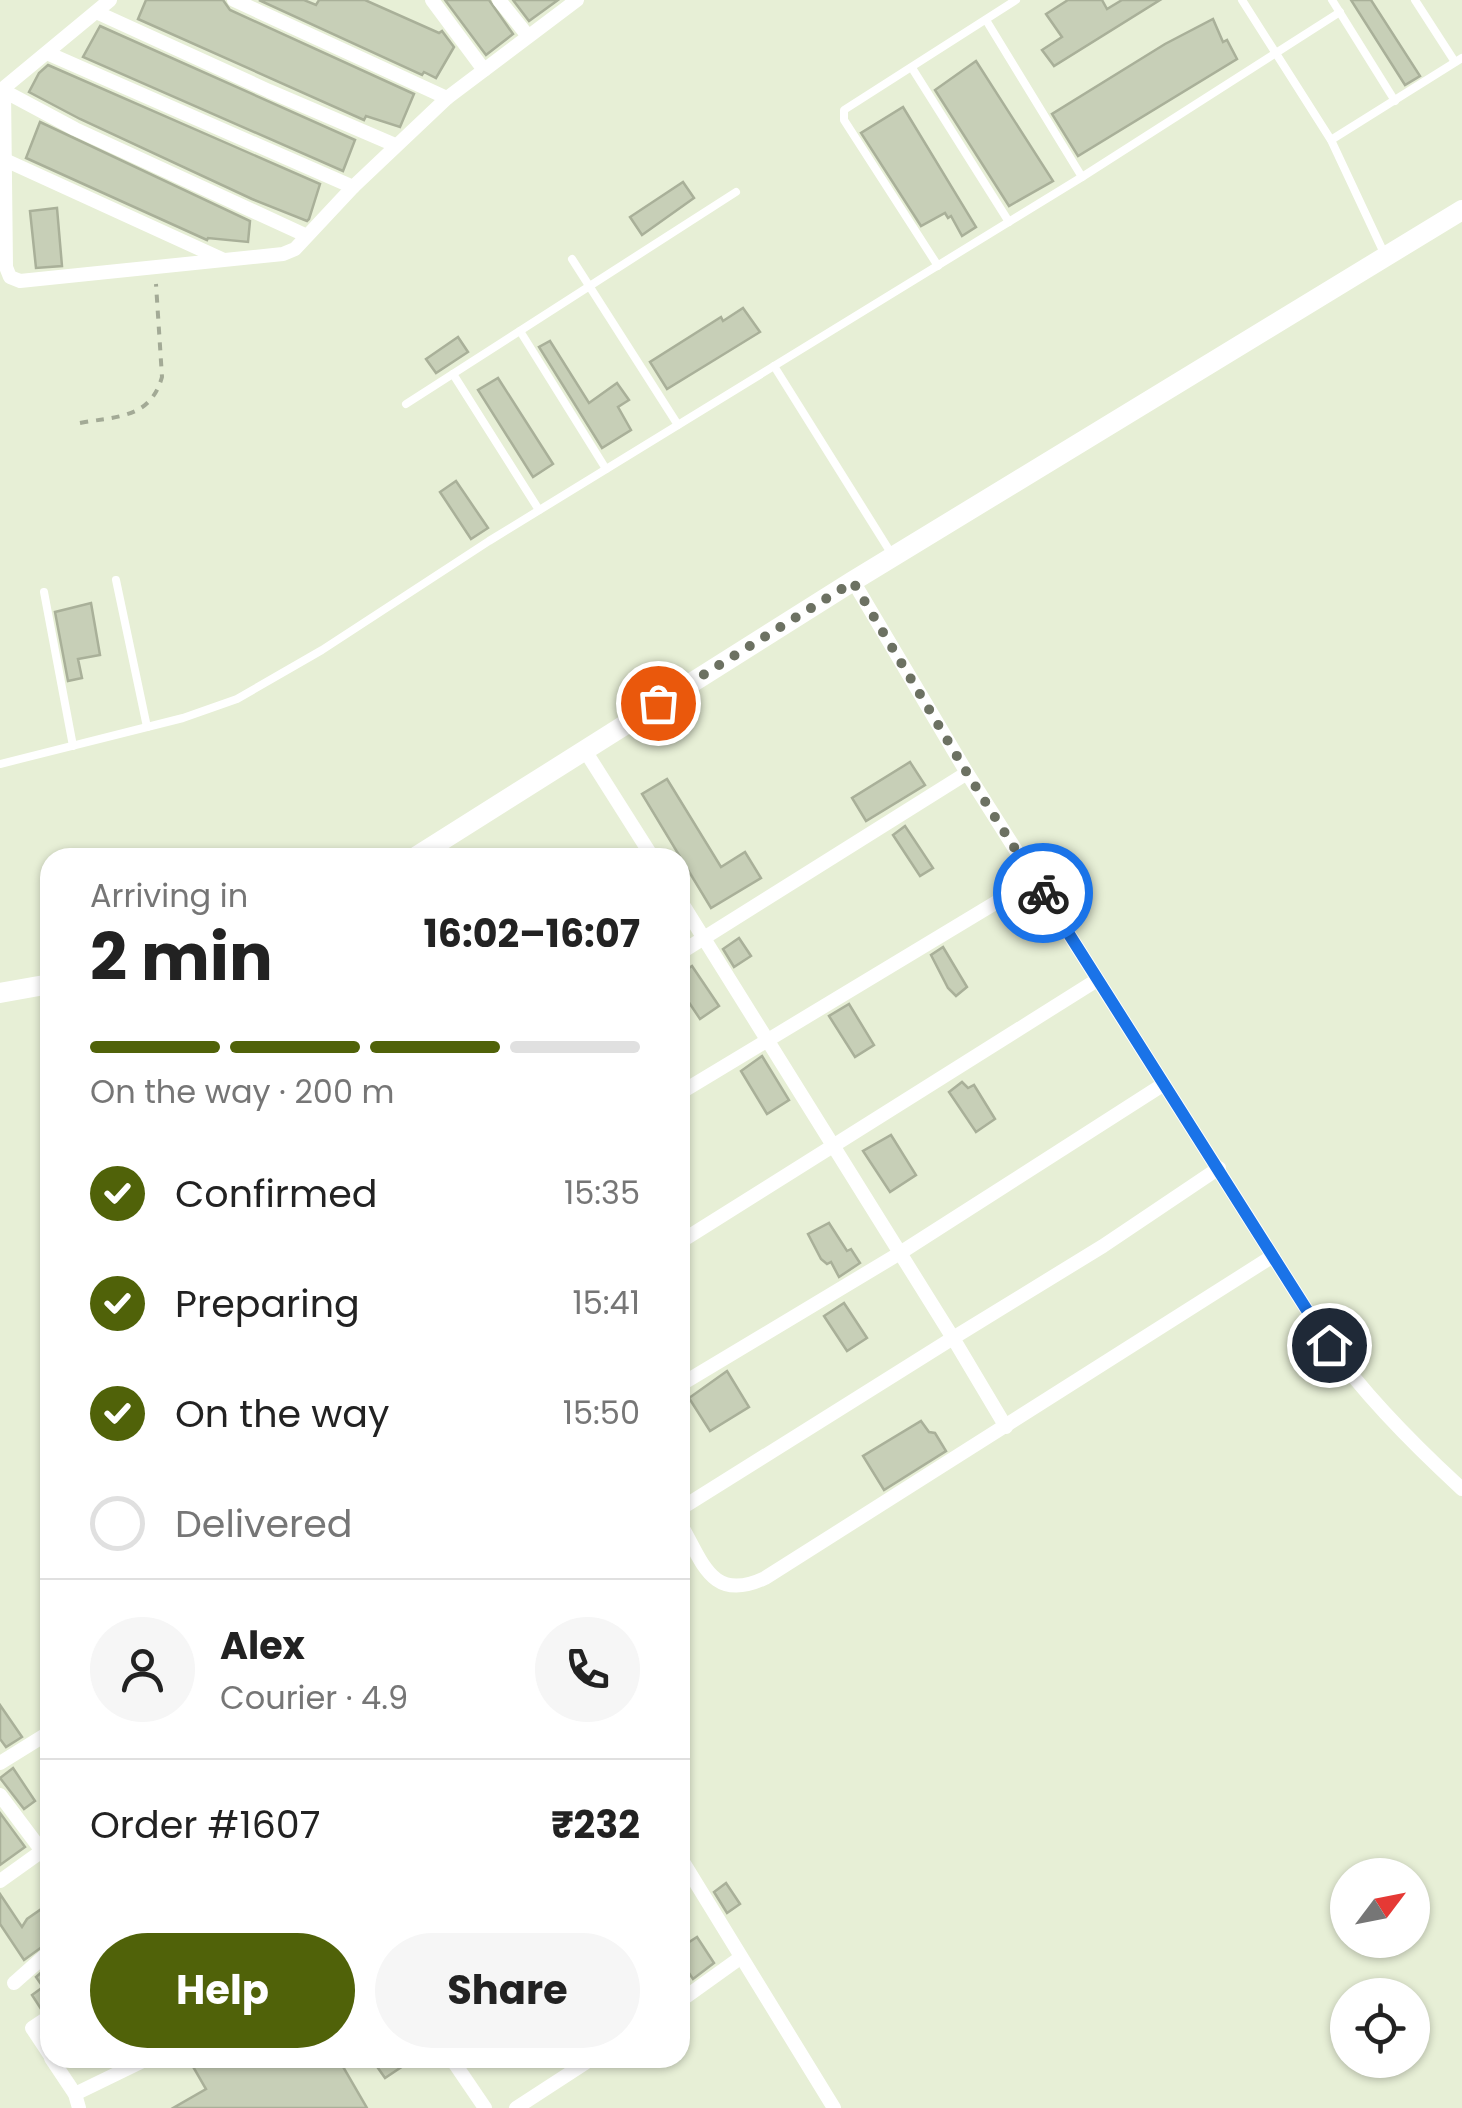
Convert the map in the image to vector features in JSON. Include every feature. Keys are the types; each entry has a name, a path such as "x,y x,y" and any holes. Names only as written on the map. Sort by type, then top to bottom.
{"main road":[{"path":"430,848 893,557 1462,210"},
{"path":"0,994 40,986"}],"street":[{"path":"2,91 110,0"},
{"path":"234,0 447,98"},
{"path":"432,0 484,70"},
{"path":"499,0 528,36"},
{"path":"2,91 6,267 10,277 20,282 283,254 295,248 395,145 447,98 574,1"},
{"path":"96,12 395,145"},
{"path":"47,52 354,186"},
{"path":"2,91 305,234"},
{"path":"5,160 225,260"},
{"path":"853,582 967,773 1348,1372 1411,1442 1462,1489"},
{"path":"584,750 647,848"},
{"path":"690,946 967,773"},
{"path":"690,1087 1035,879"},
{"path":"690,915 1006,1427"},
{"path":"690,1236 1097,980"},
{"path":"690,1379 900,1252 1164,1084"},
{"path":"690,1503 1088,1255 1219,1168"},
{"path":"690,1541 710,1576 724,1584 743,1588 765,1578 1272,1256"},
{"path":"0,1763 40,1738"},
{"path":"0,1795 40,1845"},
{"path":"0,1882 40,1858"},
{"path":"690,1874 834,2108"},
{"path":"690,1994 740,1958"},
{"path":"14,1982 40,1960"},
{"path":"58,2068 77,2101 132,2068"},
{"path":"459,2068 485,2108"},
{"path":"516,2108 578,2068"}],"lane":[{"path":"938,266 844,120 844,110 1016,0"},
{"path":"1242,0 1331,140 1386,258"},
{"path":"1332,0 1396,100"},
{"path":"1331,140 1458,60 1415,0"},
{"path":"0,764 147,727 237,699 1082,177 1340,12"},
{"path":"986,20 1082,177"},
{"path":"912,68 1009,222"},
{"path":"406,404 736,192"},
{"path":"572,260 678,425"},
{"path":"520,331 606,469"},
{"path":"774,366 893,557"},
{"path":"453,374 539,510"},
{"path":"116,580 147,727"},
{"path":"44,592 73,746"}],"path":[{"path":"80,423 137,412 151,402 159,388 162,377 155,269"}],"building":[{"path":"146,0 223,0 230,10 414,94 400,127 366,116 364,120 138,19"},
{"path":"259,0 304,0 316,5 319,0 365,0 442,31 454,47 436,78 424,72 422,75"},
{"path":"445,0 489,0 513,34 486,55"},
{"path":"513,0 558,0 529,21"},
{"path":"1068,0 1102,0 1107,9 1122,0 1160,0 1054,66 1042,50 1062,37 1046,14"},
{"path":"1351,0 1371,0 1420,76 1405,85"},
{"path":"1213,19 1223,42 1227,40 1237,59 1078,156 1052,114"},
{"path":"100,26 355,140 343,171 83,57"},
{"path":"976,61 1053,181 1009,206 935,90"},
{"path":"48,65 320,184 309,219 252,199 29,92"},
{"path":"903,107 976,227 962,236 951,216 948,218 945,213 921,226 861,133"},
{"path":"40,122 250,221 248,242 207,240 26,158"},
{"path":"683,182 694,198 642,235 630,217"},
{"path":"57,208 62,266 36,268 30,211"},
{"path":"743,308 760,332 667,389 650,362 721,317 723,321"},
{"path":"458,337 468,352 436,373 426,359"},
{"path":"550,341 589,403 617,383 629,400 618,407 631,430 602,448 539,347"},
{"path":"498,378 553,464 533,477 478,390"},
{"path":"456,481 488,528 471,539 440,492"},
{"path":"91,603 100,655 78,659 82,678 68,681 55,612"},
{"path":"910,762 925,785 866,821 852,798"},
{"path":"667,779 721,867 745,852 761,878 711,908 690,873 690,848 675,848 642,794"},
{"path":"905,826 933,868 920,876 893,835"},
{"path":"739,938 751,956 734,967 723,949"},
{"path":"943,947 967,987 956,996 931,955"},
{"path":"690,967 719,1006 700,1019 690,1004"},
{"path":"849,1004 874,1045 855,1057 829,1016"},
{"path":"762,1056 789,1100 767,1114 741,1071"},
{"path":"962,1082 968,1088 974,1085 995,1119 976,1132 949,1092"},
{"path":"891,1135 916,1175 890,1192 863,1151"},
{"path":"829,1223 860,1263 839,1277 831,1262 827,1264 821,1259 808,1234"},
{"path":"844,1303 867,1338 847,1351 824,1316"},
{"path":"727,1371 749,1407 710,1431 690,1397"},
{"path":"921,1421 929,1432 935,1433 946,1451 884,1490 863,1456"},
{"path":"0,1705 22,1737 6,1747 0,1739"},
{"path":"13,1768 35,1801 24,1809 0,1778"},
{"path":"0,1813 25,1847 0,1865"},
{"path":"726,1883 740,1904 727,1913 714,1892"},
{"path":"0,1894 22,1927 40,1910 40,1948 24,1960 0,1924"},
{"path":"697,1937 714,1963 693,1979 690,1975 690,1942"},
{"path":"40,1989 40,2007 32,1995"},
{"path":"194,2068 344,2068 367,2108 173,2108 206,2089"},
{"path":"378,2068 400,2068 385,2078"}],"way so far":[{"path":"658,703 853,582 1043,893"}],"route":[{"path":"1043,893 1329,1345"}]}
